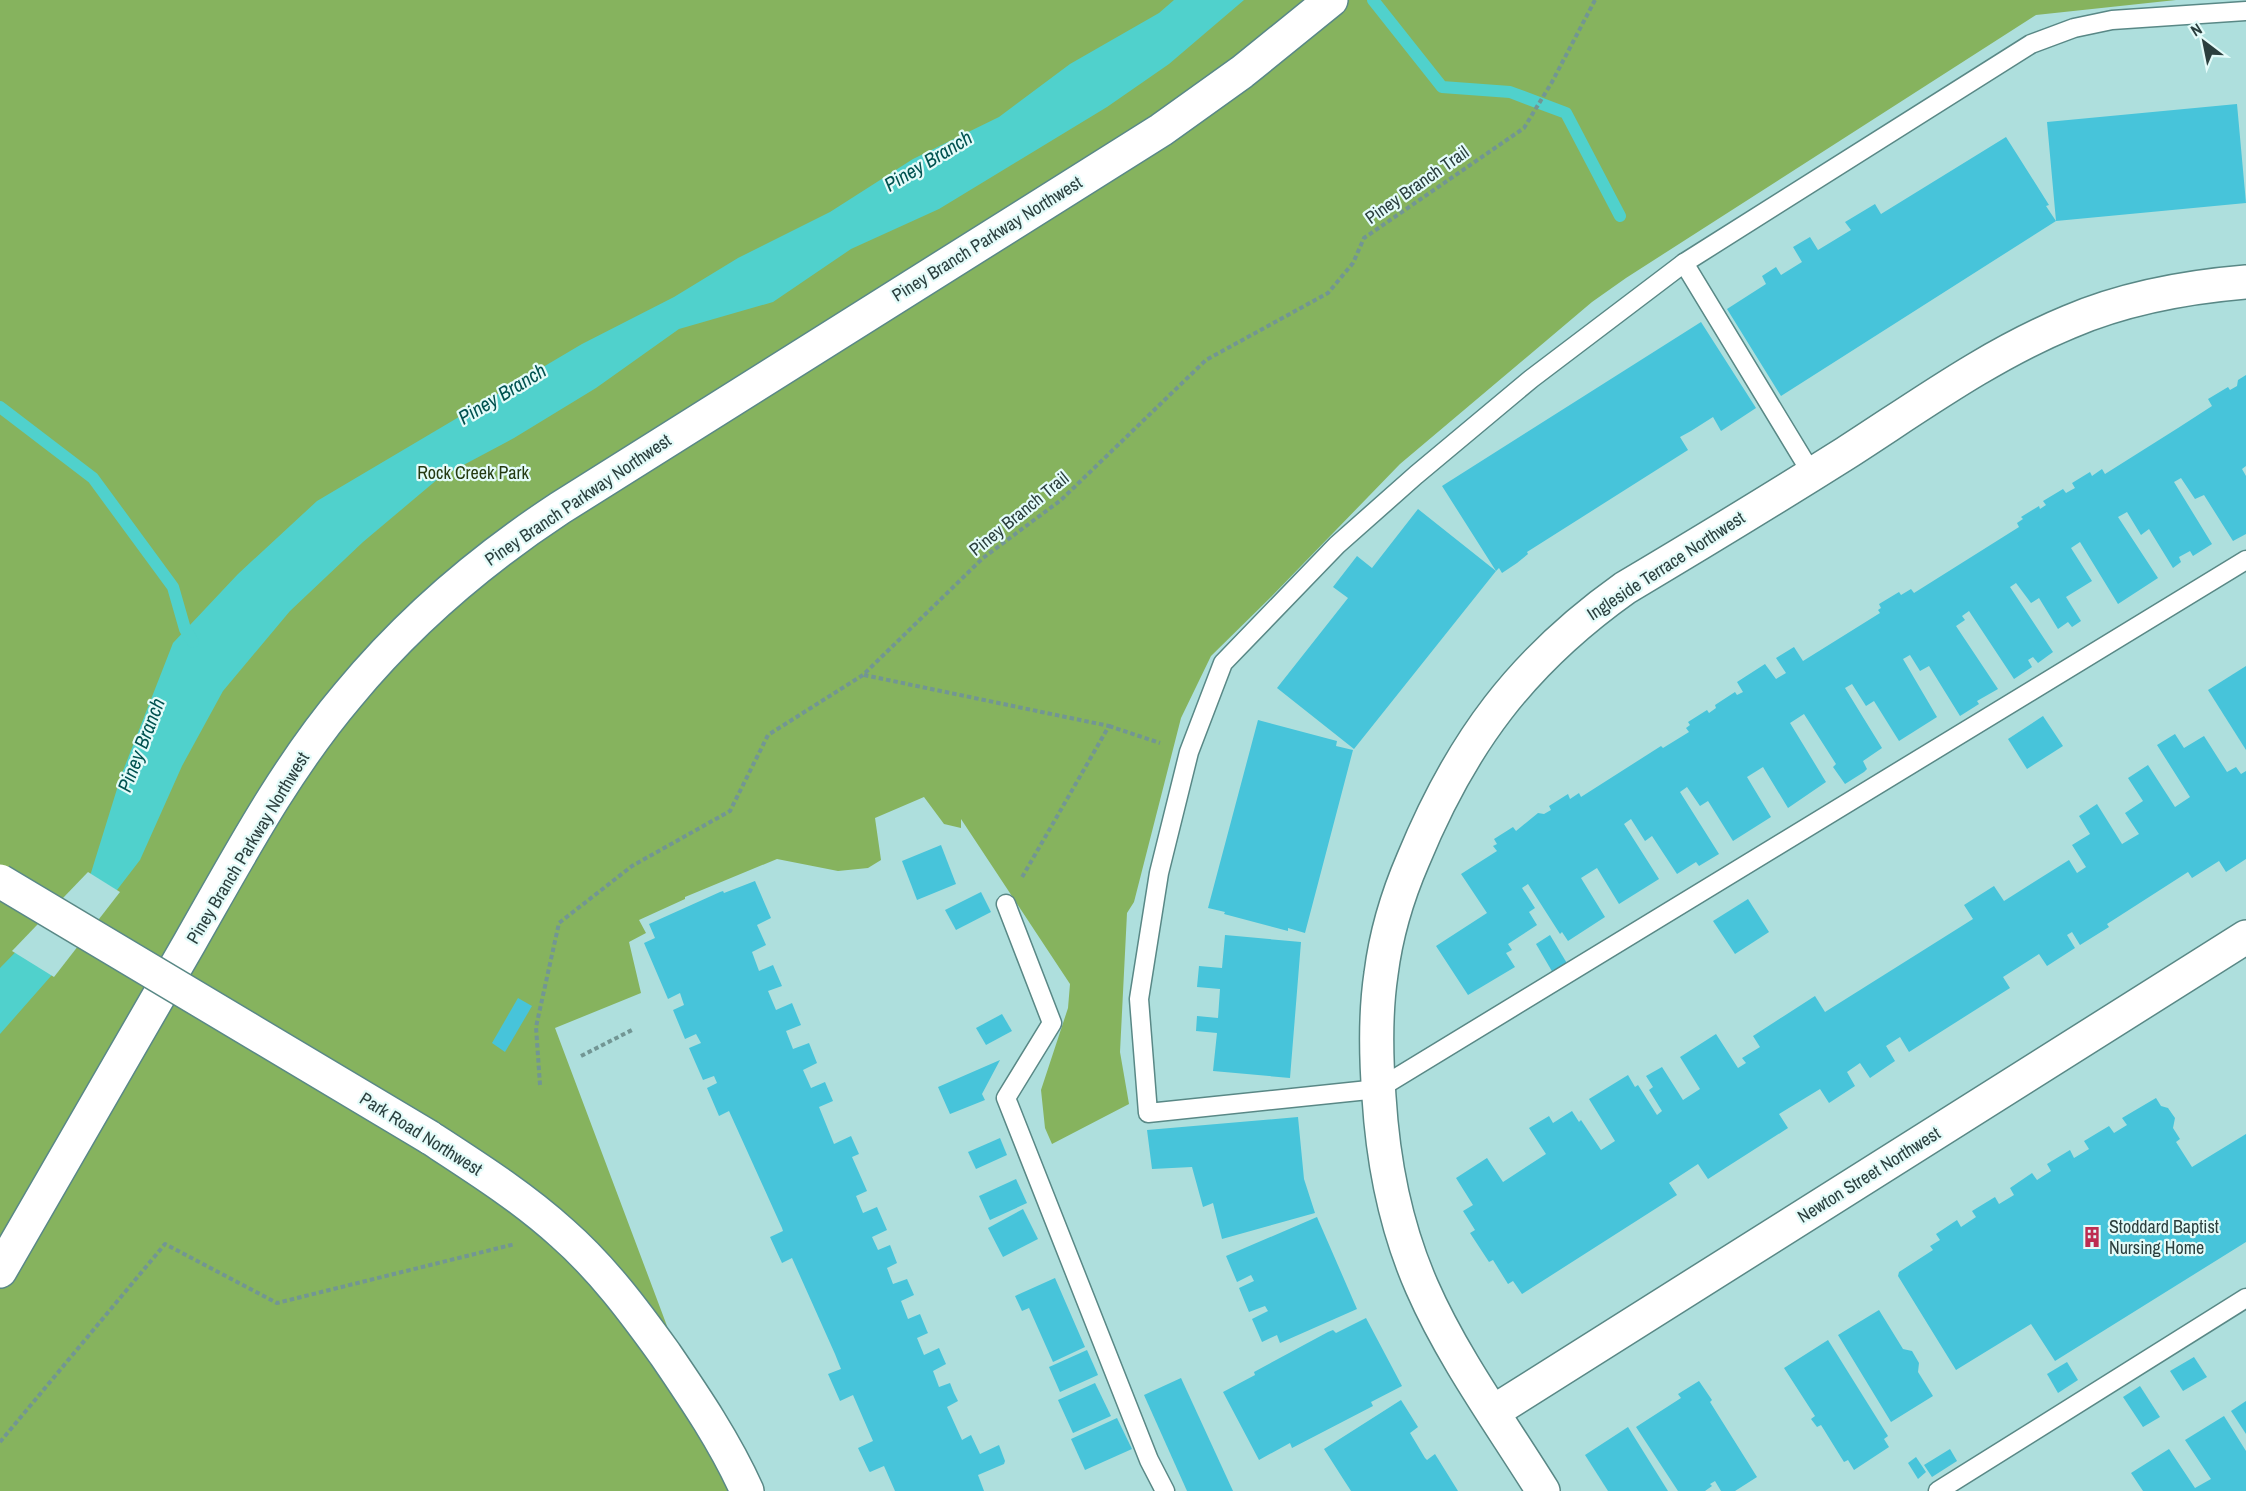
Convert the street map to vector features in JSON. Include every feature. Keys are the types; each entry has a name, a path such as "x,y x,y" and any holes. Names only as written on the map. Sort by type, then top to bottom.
{"street":[{"name":"Piney Branch Parkway Northwest","path":"0,1271 244,848 291,774 347,696 426,611 486,559 560,508 1161,130 1242,72 1331,0"},
{"name":"Ingleside Terrace Northwest","path":"1543,1491 1436,1316 1404,1239 1384,1152 1378,1089 1379,989 1395,907 1406,875 1438,802 1475,739 1531,668 1569,630 1625,588 1812,474 1956,381 2011,350 2070,322 2130,301 2172,291 2246,282"},
{"name":"Park Road Northwest","path":"0,881 429,1137 516,1196 563,1233 604,1276 647,1329 711,1423 747,1491"},
{"name":"Newton Street Northwest","path":"1493,1412 2246,937"}],"lane":[{"path":"2246,11 2112,21 2074,28 2031,44 1684,263 1531,379 1416,475 1337,545 1223,663 1189,752 1159,873 1139,999 1148,1113 1378,1089 2246,560"},
{"path":"1684,263 1812,474"},
{"path":"1006,904 1053,1023 1006,1098 1149,1460 1165,1491"},
{"path":"1938,1491 2246,1298"}],"path":[{"name":"Piney Branch Trail","path":"540,1085 536,1027 559,923 633,866 730,811 768,735 863,675 983,558 1061,500 1206,360 1328,293 1353,263 1364,238 1524,128 1552,82 1595,0"},
{"path":"863,675 1109,726 1189,752"},
{"path":"1006,904 1109,726"},
{"path":"581,1056 632,1030"},
{"path":"0,1442 165,1245 277,1303 563,1233"}],"green space":[{"name":"Rock Creek Park","path":"0,0 2176,0 2036,15 1626,278 1592,302 1400,464 1211,656 1181,718 1134,902 1127,913 1120,1052 1129,1104 1052,1144 1045,1128 1041,1090 1068,1008 1070,984 961,819 961,828 944,824 924,797 875,818 881,860 868,868 838,871 777,859 685,897 639,920 646,933 629,942 641,993 555,1028 729,1491 0,1491"}],"water":[{"name":"Piney Branch","path":"1174,0 1244,0 1169,64 1107,107 939,209 851,249 773,302 679,329 596,388 514,438 439,478 363,542 290,611 223,691 182,766 140,860 51,976 0,1034 0,968 90,876 121,776 173,643 238,574 317,501 582,344 674,297 738,258 830,212 913,159 999,117 1070,64 1159,13"}],"pier":[{"path":"88,872 120,892 54,977 12,951"}],"building":[{"path":"2237,104 2246,203 2056,221 2047,122"},
{"path":"2006,137 2049,205 2046,206 2056,221 1781,396 1727,309 1766,284 1762,276 1776,267 1781,275 1802,262 1793,247 1810,237 1818,250 1851,230 1845,222 1875,204 1881,214"},
{"path":"1701,322 1756,408 1721,431 1713,417 1680,437 1688,450 1527,552 1528,554 1502,573 1499,568 1496,571 1442,486"},
{"path":"2246,375 2246,466 2242,469 2246,476 2246,534 2233,541 2204,495 2195,499 2181,478 2174,482 2212,544 2193,556 2190,551 2179,557 2181,562 2173,568 2149,529 2141,535 2127,512 2118,517 2158,578 2118,604 2080,542 2071,548 2092,581 2066,597 2081,621 2072,627 2068,622 2058,629 2039,598 2031,603 2016,583 2010,587 2053,652 2038,663 2033,657 2028,660 2032,667 2014,679 1969,611 1962,616 1965,620 1956,626 1998,689 1977,701 1979,704 1960,716 1929,666 1920,671 1910,655 1903,659 1937,717 1899,741 1874,701 1866,706 1852,684 1845,688 1882,748 1863,761 1867,769 1864,772 1845,784 1833,767 1836,764 1804,714 1790,723 1826,782 1788,808 1763,767 1747,777 1771,817 1733,841 1708,801 1700,806 1687,787 1680,792 1719,854 1699,866 1696,862 1677,874 1652,836 1645,841 1631,819 1624,824 1659,879 1619,904 1597,868 1581,878 1605,917 1568,941 1562,932 1560,934 1528,884 1522,888 1535,908 1529,912 1537,925 1508,944 1512,950 1506,953 1515,967 1468,995 1436,946 1487,913 1461,874 1497,851 1493,846 1497,844 1494,839 1513,827 1516,831 1538,813 1544,814 1551,810 1549,806 1568,794 1570,799 1579,793 1581,797 1661,746 1663,748 1689,732 1686,728 1690,725 1688,722 1707,710 1709,713 1716,708 1715,705 1735,692 1737,695 1743,692 1737,682 1765,664 1776,679 1786,673 1776,658 1794,647 1803,661 1880,613 1879,604 1899,592 1901,595 1911,589 1914,593 2019,527 2017,523 2023,519 2021,517 2039,506 2040,509 2046,505 2043,501 2063,489 2066,493 2075,488 2072,483 2090,472 2092,476 2102,469 2105,474 2178,428 2212,406 2208,399 2228,387 2230,390 2237,386 2238,380"},
{"path":"1418,509 1496,571 1354,749 1277,688 1348,598 1333,587 1357,556 1372,568"},
{"path":"2246,666 2246,750 2208,690"},
{"path":"2043,716 2063,746 2027,769 2008,739"},
{"path":"1258,720 1337,741 1336,746 1353,750 1305,933 1288,928 1288,931 1208,908"},
{"path":"2175,734 2184,748 2204,736 2227,772 2236,767 2241,774 2246,771 2246,859 2226,872 2219,861 2192,878 2188,872 2107,924 2109,927 2080,945 2072,932 2067,935 2075,948 2047,966 2039,954 2003,977 2010,988 1909,1052 1900,1037 1886,1046 1895,1061 1870,1078 1860,1063 1847,1072 1855,1086 1829,1103 1820,1089 1779,1114 1788,1128 1708,1179 1698,1164 1669,1183 1677,1195 1522,1294 1513,1281 1508,1284 1493,1260 1489,1262 1470,1233 1475,1230 1463,1211 1473,1205 1456,1178 1487,1158 1503,1182 1546,1154 1529,1128 1549,1116 1553,1123 1572,1111 1579,1122 1581,1120 1601,1150 1615,1141 1589,1099 1628,1075 1635,1087 1638,1085 1657,1115 1662,1111 1649,1090 1653,1087 1646,1076 1662,1067 1683,1100 1700,1089 1680,1057 1716,1034 1738,1068 1746,1063 1742,1058 1760,1047 1753,1036 1815,996 1825,1012 1973,919 1964,905 1994,886 2004,901 2069,860 2077,873 2086,867 2072,845 2090,834 2079,816 2097,804 2122,844 2139,834 2125,813 2143,801 2128,778 2148,765 2175,807 2190,797 2157,745"},
{"path":"941,845 956,884 917,900 902,861"},
{"path":"755,881 771,918 757,925 766,945 752,952 759,971 773,965 782,986 768,991 776,1010 792,1003 801,1025 786,1031 793,1049 809,1043 817,1063 803,1070 811,1088 825,1082 833,1101 819,1107 834,1144 851,1136 859,1154 852,1157 867,1191 856,1196 863,1213 877,1207 887,1230 872,1237 878,1250 890,1245 897,1263 887,1268 893,1284 907,1279 914,1295 901,1301 908,1319 920,1314 928,1333 917,1338 924,1355 939,1348 946,1364 933,1371 939,1387 950,1383 958,1401 947,1407 962,1440 971,1435 980,1454 999,1445 1004,1464 978,1475 984,1491 895,1491 884,1466 869,1471 858,1448 873,1441 853,1395 840,1401 828,1374 841,1369 835,1354 792,1258 782,1263 770,1237 783,1231 782,1228 729,1111 719,1116 707,1088 717,1083 714,1076 703,1080 689,1048 701,1043 696,1034 685,1039 673,1010 684,1005 680,993 668,999 644,943 655,938 649,924 720,892 724,893"},
{"path":"981,892 991,912 956,930 945,910"},
{"path":"1748,899 1769,932 1735,954 1713,921"},
{"path":"1225,935 1301,942 1290,1078 1213,1071 1217,1033 1196,1031 1197,1016 1218,1018 1220,989 1197,987 1199,966 1222,968"},
{"path":"1550,935 1568,965 1553,973 1536,944"},
{"path":"518,998 532,1006 505,1052 492,1043"},
{"path":"1002,1014 1012,1031 986,1045 976,1028"},
{"path":"1000,1060 982,1094 985,1100 950,1114 938,1087"},
{"name":"Stoddard Baptist Nursing Home","path":"2156,1098 2161,1106 2168,1108 2175,1118 2173,1128 2180,1139 2176,1142 2192,1167 2246,1134 2246,1242 2055,1361 2031,1324 1956,1370 1898,1276 1899,1272 1933,1250 1930,1246 1940,1240 1936,1234 1957,1220 1961,1227 1976,1217 1972,1211 1995,1197 1999,1204 2014,1195 2010,1188 2032,1173 2037,1180 2051,1171 2047,1164 2070,1150 2074,1158 2089,1149 2084,1141 2109,1126 2114,1133 2127,1125 2122,1118"},
{"path":"1298,1117 1304,1179 1315,1213 1222,1239 1213,1203 1203,1207 1192,1167 1152,1169 1147,1130"},
{"path":"1000,1138 1007,1155 976,1169 968,1152"},
{"path":"1016,1179 1027,1203 990,1220 979,1196"},
{"path":"1023,1209 1038,1239 1003,1257 988,1228"},
{"path":"1317,1217 1357,1309 1280,1343 1277,1335 1262,1342 1252,1319 1268,1311 1265,1306 1249,1312 1239,1288 1254,1281 1251,1275 1237,1282 1226,1256"},
{"path":"1055,1278 1085,1347 1053,1362 1029,1308 1022,1311 1015,1296"},
{"path":"1879,1310 1903,1349 1912,1351 1919,1363 1918,1372 1933,1396 1891,1422 1838,1335"},
{"path":"1366,1318 1402,1386 1371,1402 1373,1406 1292,1448 1290,1443 1259,1460 1223,1392 1255,1375 1254,1372 1328,1332 1333,1330 1336,1333"},
{"path":"1828,1340 1888,1436 1884,1439 1889,1447 1854,1470 1848,1460 1844,1462 1821,1425 1817,1427 1811,1419 1815,1416 1784,1368"},
{"path":"1087,1350 1098,1375 1060,1392 1049,1367"},
{"path":"2194,1357 2207,1377 2183,1391 2170,1371"},
{"path":"2067,1362 2078,1380 2058,1393 2047,1374"},
{"path":"1181,1378 1233,1491 1187,1491 1144,1395"},
{"path":"1699,1381 1757,1477 1735,1491 1721,1491 1715,1481 1705,1491 1678,1491 1636,1427 1681,1398 1678,1394"},
{"path":"1095,1383 1111,1416 1073,1433 1058,1400"},
{"path":"2140,1386 2160,1417 2143,1427 2123,1397"},
{"path":"1401,1400 1418,1427 1410,1433 1425,1458 1427,1460 1435,1454 1458,1491 1351,1491 1324,1449"},
{"path":"2246,1401 2246,1434 2231,1411"},
{"path":"2224,1416 2246,1451 2246,1491 2143,1491 2131,1473 2169,1449 2195,1488 2211,1479 2185,1440"},
{"path":"1117,1418 1132,1449 1085,1470 1071,1439"},
{"path":"1628,1427 1668,1491 1608,1491 1585,1455"},
{"path":"1950,1449 1957,1461 1932,1477 1924,1465"},
{"path":"1916,1457 1926,1472 1918,1479 1908,1463"}],"waterway":[{"path":"1373,0 1442,87 1510,92 1566,113 1620,216"},
{"path":"0,407 93,478 173,587 185,629 193,642"}],"place":[{"name":"Stoddard Baptist Nursing Home","path":"2092,1237"}]}
